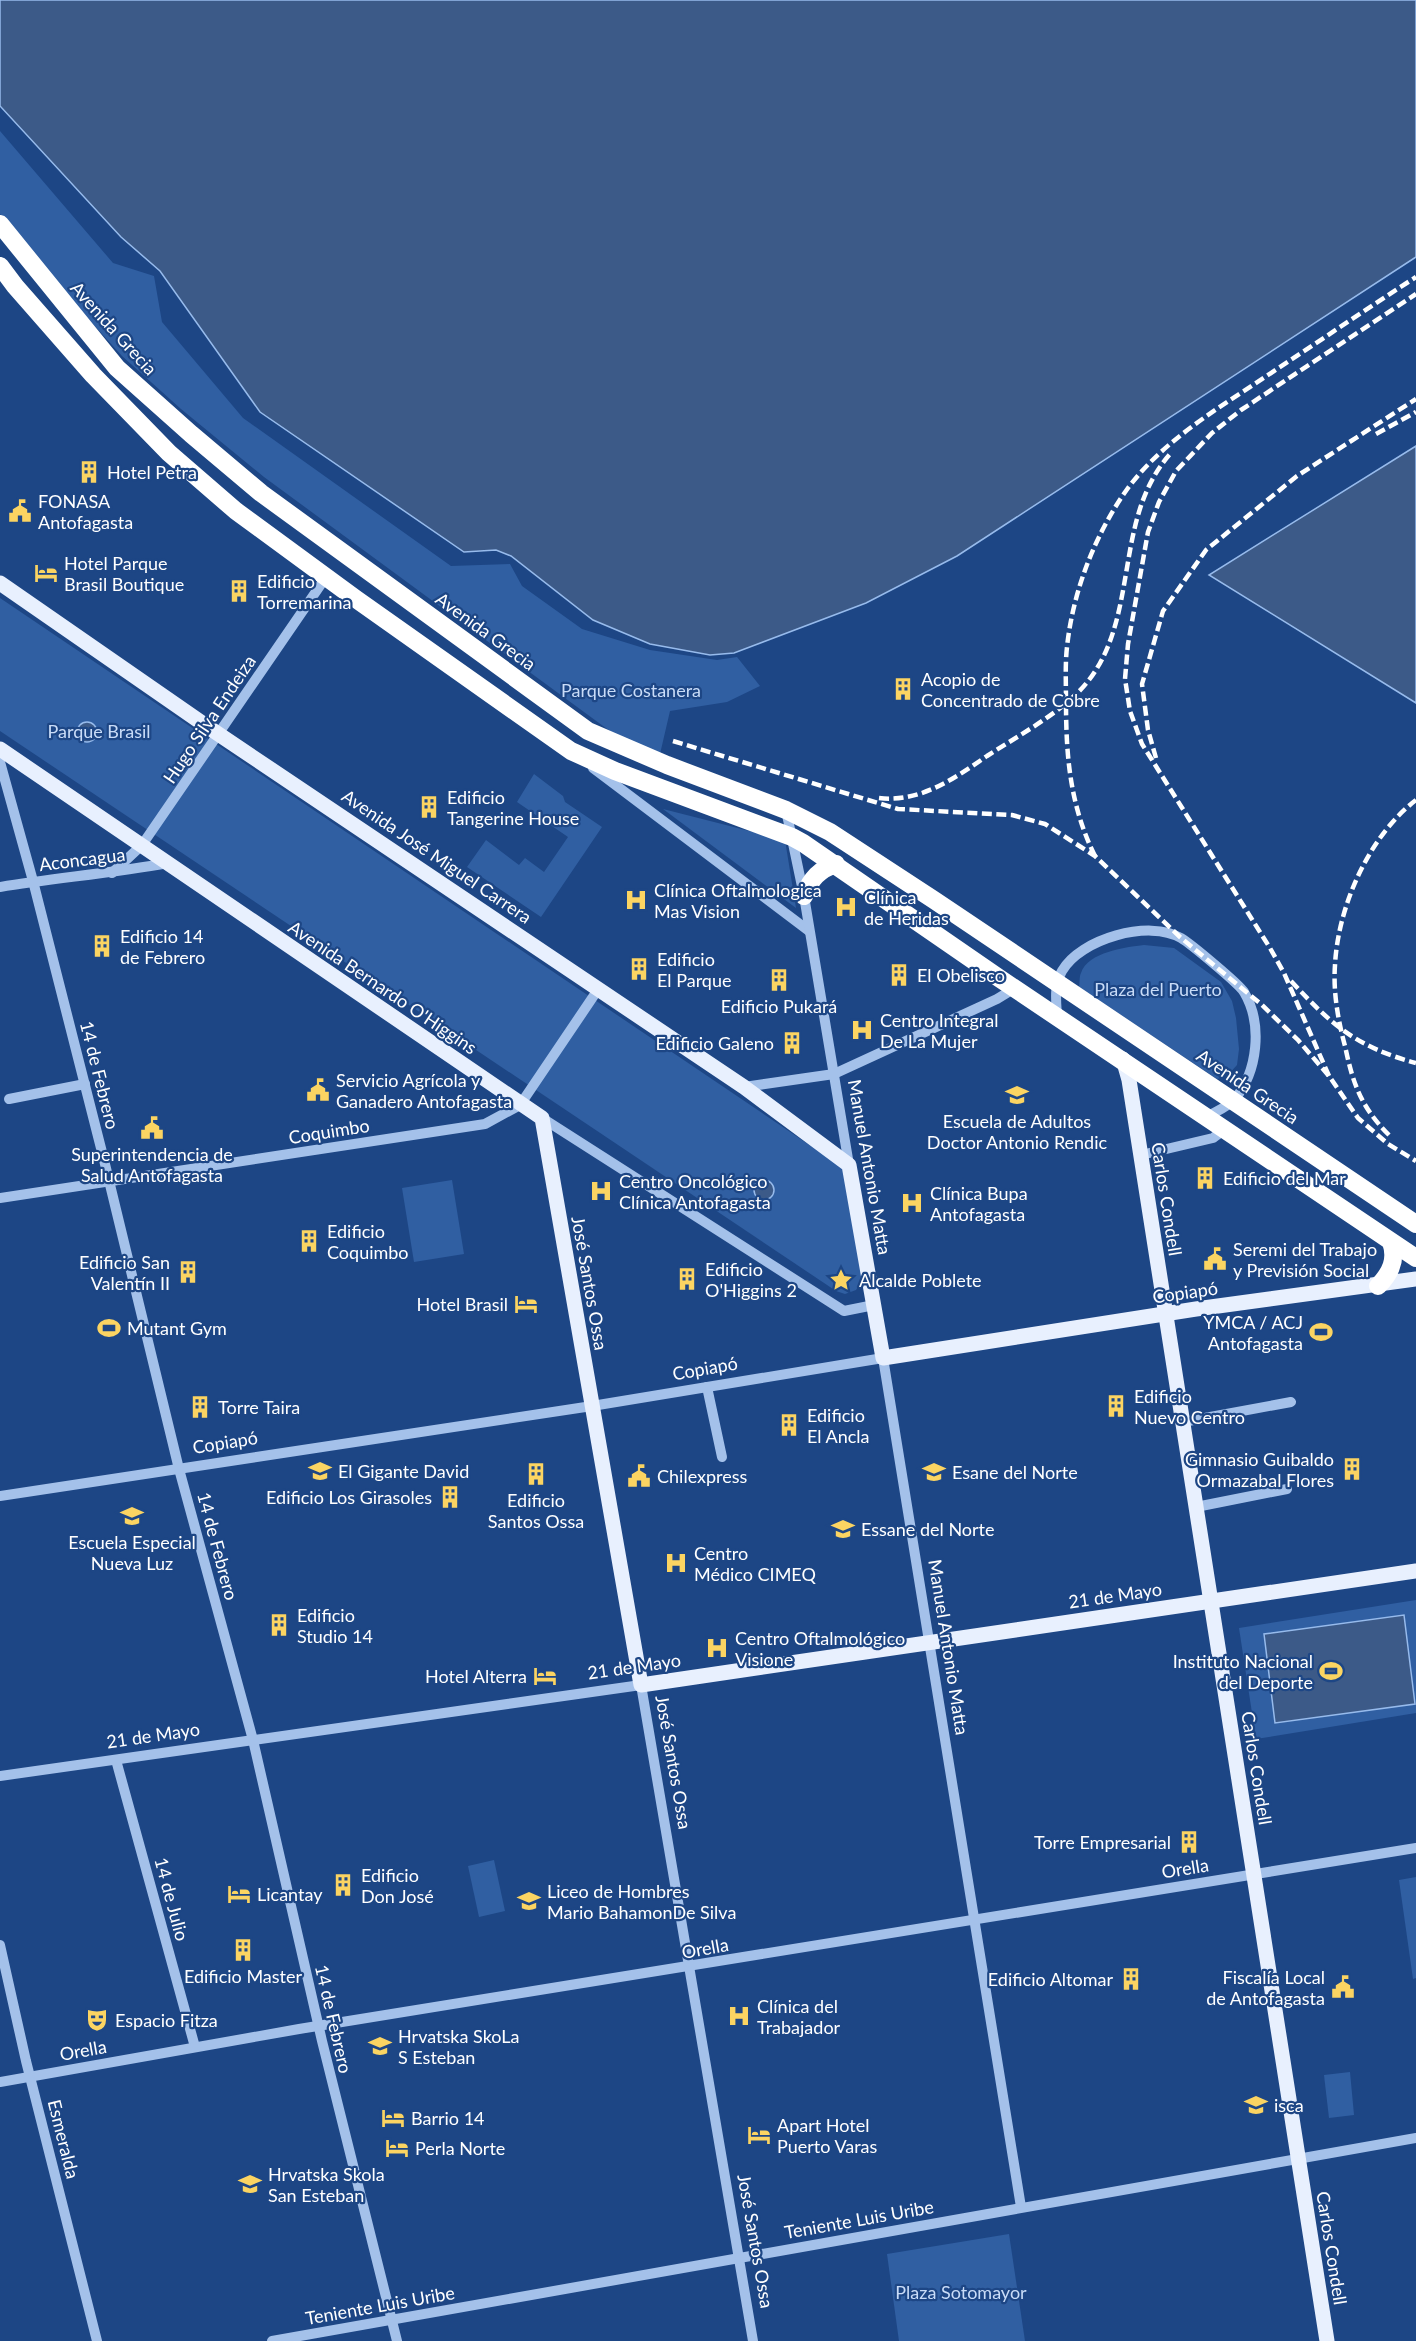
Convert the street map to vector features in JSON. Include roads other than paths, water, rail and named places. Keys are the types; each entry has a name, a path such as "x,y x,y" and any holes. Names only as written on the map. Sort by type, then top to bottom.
{"highway":[{"name":"Avenida Grecia","path":"0,224 117,368 190,434 261,493 588,731 667,765 786,810 830,832 1416,1224"},
{"path":"0,264 49,286"},
{"path":"0,264 15,286 93,375 169,453 236,511 571,751 615,771 792,837 836,864 1014,988 1123,1059 1416,1258"},
{"path":"804,896 816,875 824,868 836,864"},
{"path":"1378,1286 1392,1267 1395,1253 1391,1242"}],"main road":[{"name":"Avenida José Miguel Carrera","path":"0,584 744,1087 849,1165"},
{"name":"Avenida Bernardo O'Higgins","path":"0,749 542,1119"},
{"name":"Carlos Condell","path":"1123,1059 1129,1080 1141,1155 1327,2341"},
{"name":"José Santos Ossa","path":"542,1119 641,1685"},
{"name":"Manuel Antonio Matta","path":"849,1165 883,1358"},
{"name":"Copiapó","path":"883,1358 1166,1314 1416,1279"},
{"name":"21 de Mayo","path":"641,1685 1416,1571"}],"street":[{"name":"Hugo Silva Endeiza","path":"112,873 142,845 326,577"},
{"path":"571,751 809,931"},
{"name":"14 de Febrero","path":"0,762 110,1182 180,1469 254,1740 318,2026 398,2341"},
{"name":"Manuel Antonio Matta","path":"786,810 804,896 849,1165"},
{"name":"Aconcagua","path":"0,887 33,881 112,873 168,863"},
{"path":"1057,1016 1056,983 1063,969 1090,945 1137,931 1154,931 1180,937 1242,990 1250,1005 1255,1033 1250,1075 1233,1102 1207,1117"},
{"name":"Coquimbo","path":"0,1198 485,1124 520,1105 599,988"},
{"path":"744,1087 834,1074 997,999 1014,988"},
{"path":"9,1099 85,1084"},
{"name":"Avenida Bernardo O'Higgins","path":"542,1119 844,1311 874,1305"},
{"path":"1141,1155 1213,1138 1225,1130"},
{"name":"Manuel Antonio Matta","path":"883,1358 1021,2207"},
{"name":"Copiapó","path":"0,1496 592,1406 883,1358"},
{"path":"707,1387 722,1456"},
{"path":"1183,1422 1291,1402"},
{"path":"1196,1507 1287,1490"},
{"name":"21 de Mayo","path":"0,1776 641,1685"},
{"name":"José Santos Ossa","path":"641,1685 753,2341"},
{"name":"14 de Julio","path":"116,1760 195,2047"},
{"name":"Orella","path":"0,2082 318,2026 1416,1848"},
{"name":"Esmeralda","path":"0,1944 97,2341"},
{"name":"Teniente Luis Uribe","path":"272,2341 1416,2138"}],"railway":[{"path":"1095,856 1080,818 1071,780 1066,722 1066,661 1074,605 1087,564 1105,524 1142,471 1174,441 1228,401 1416,277"},
{"path":"1329,1076 1284,973 1270,948 1142,744 1130,711 1125,679 1128,644 1148,532 1159,502 1176,471 1212,433 1241,410 1416,294"},
{"path":"1156,758 1148,730 1142,684 1163,611 1206,550 1297,476 1416,399"},
{"path":"1376,434 1416,412"},
{"path":"879,798 909,797 950,780 1055,712 1089,680 1105,654 1115,625 1141,506 1153,478 1171,453"},
{"path":"673,741 898,809 1012,815 1045,824 1095,856 1180,937 1262,1005 1298,1040 1329,1076 1358,1118 1388,1144 1416,1161"},
{"path":"1389,1135 1371,1115 1351,1072 1337,1006 1335,965 1342,919 1359,874 1384,833 1416,800"},
{"path":"1291,981 1319,1010 1361,1042 1395,1057 1416,1063"}],"place":[{"name":"Hotel Petra","path":"89,472"},
{"name":"FONASA Antofagasta","path":"20,511"},
{"name":"Hotel Parque Brasil Boutique","path":"46,573"},
{"name":"Edificio Torremarina","path":"239,591"},
{"name":"Acopio de Concentrado de Cobre","path":"903,689"},
{"name":"Edificio Tangerine House","path":"429,807"},
{"name":"Clínica Oftalmologica Mas Vision","path":"636,900"},
{"name":"Clínica de Heridas","path":"846,907"},
{"name":"Edificio 14 de Febrero","path":"102,946"},
{"name":"Edificio El Parque","path":"639,969"},
{"name":"El Obelisco","path":"899,975"},
{"name":"Edificio Pukará","path":"779,980"},
{"name":"Centro Integral De La Mujer","path":"862,1030"},
{"name":"Edificio Galeno","path":"792,1043"},
{"name":"Servicio Agrícola y Ganadero Antofagasta","path":"318,1090"},
{"name":"Escuela de Adultos Doctor Antonio Rendic","path":"1017,1095"},
{"name":"Superintendencia de Salud Antofagasta","path":"152,1128"},
{"name":"Edificio del Mar","path":"1205,1178"},
{"name":"Centro Oncológico Clínica Antofagasta","path":"601,1191"},
{"name":"Clínica Bupa Antofagasta","path":"912,1203"},
{"name":"Edificio Coquimbo","path":"309,1241"},
{"name":"Seremi del Trabajo y Previsión Social","path":"1215,1259"},
{"name":"Edificio San Valentín II","path":"188,1272"},
{"name":"Edificio O'Higgins 2","path":"687,1279"},
{"name":"Alcalde Poblete","path":"841,1280"},
{"name":"Hotel Brasil","path":"526,1304"},
{"name":"Mutant Gym","path":"109,1328"},
{"name":"YMCA / ACJ Antofagasta","path":"1321,1332"},
{"name":"Edificio Nuevo Centro","path":"1116,1406"},
{"name":"Torre Taira","path":"200,1407"},
{"name":"Edificio El Ancla","path":"789,1425"},
{"name":"Gimnasio Guibaldo Ormazabal Flores","path":"1352,1469"},
{"name":"El Gigante David","path":"320,1471"},
{"name":"Esane del Norte","path":"934,1472"},
{"name":"Edificio Santos Ossa","path":"536,1474"},
{"name":"Chilexpress","path":"639,1476"},
{"name":"Edificio Los Girasoles","path":"450,1497"},
{"name":"Escuela Especial Nueva Luz","path":"132,1516"},
{"name":"Essane del Norte","path":"843,1529"},
{"name":"Centro Médico CIMEQ","path":"676,1563"},
{"name":"Edificio Studio 14","path":"279,1625"},
{"name":"Centro Oftalmológico Visione","path":"717,1648"},
{"name":"Instituto Nacional del Deporte","path":"1331,1671"},
{"name":"Hotel Alterra","path":"545,1676"},
{"name":"Torre Empresarial","path":"1189,1842"},
{"name":"Edificio Don José","path":"343,1885"},
{"name":"Licantay","path":"239,1894"},
{"name":"Liceo de Hombres Mario BahamonDe Silva","path":"529,1901"},
{"name":"Edificio Master","path":"243,1950"},
{"name":"Edificio Altomar","path":"1131,1979"},
{"name":"Fiscalía Local de Antofagasta","path":"1343,1987"},
{"name":"Clínica del Trabajador","path":"739,2016"},
{"name":"Espacio Fitza","path":"97,2020"},
{"name":"Hrvatska SkoLa S Esteban","path":"380,2046"},
{"name":"isca","path":"1256,2105"},
{"name":"Barrio 14","path":"393,2118"},
{"name":"Apart Hotel Puerto Varas","path":"759,2135"},
{"name":"Perla Norte","path":"397,2148"},
{"name":"Hrvatska Skola San Esteban","path":"250,2184"}],"park label":[{"name":"Parque Costanera","path":"631,690"},
{"name":"Parque Brasil","path":"99,731"},
{"name":"Plaza del Puerto","path":"1158,989"},
{"name":"Plaza Sotomayor","path":"961,2292"}]}
